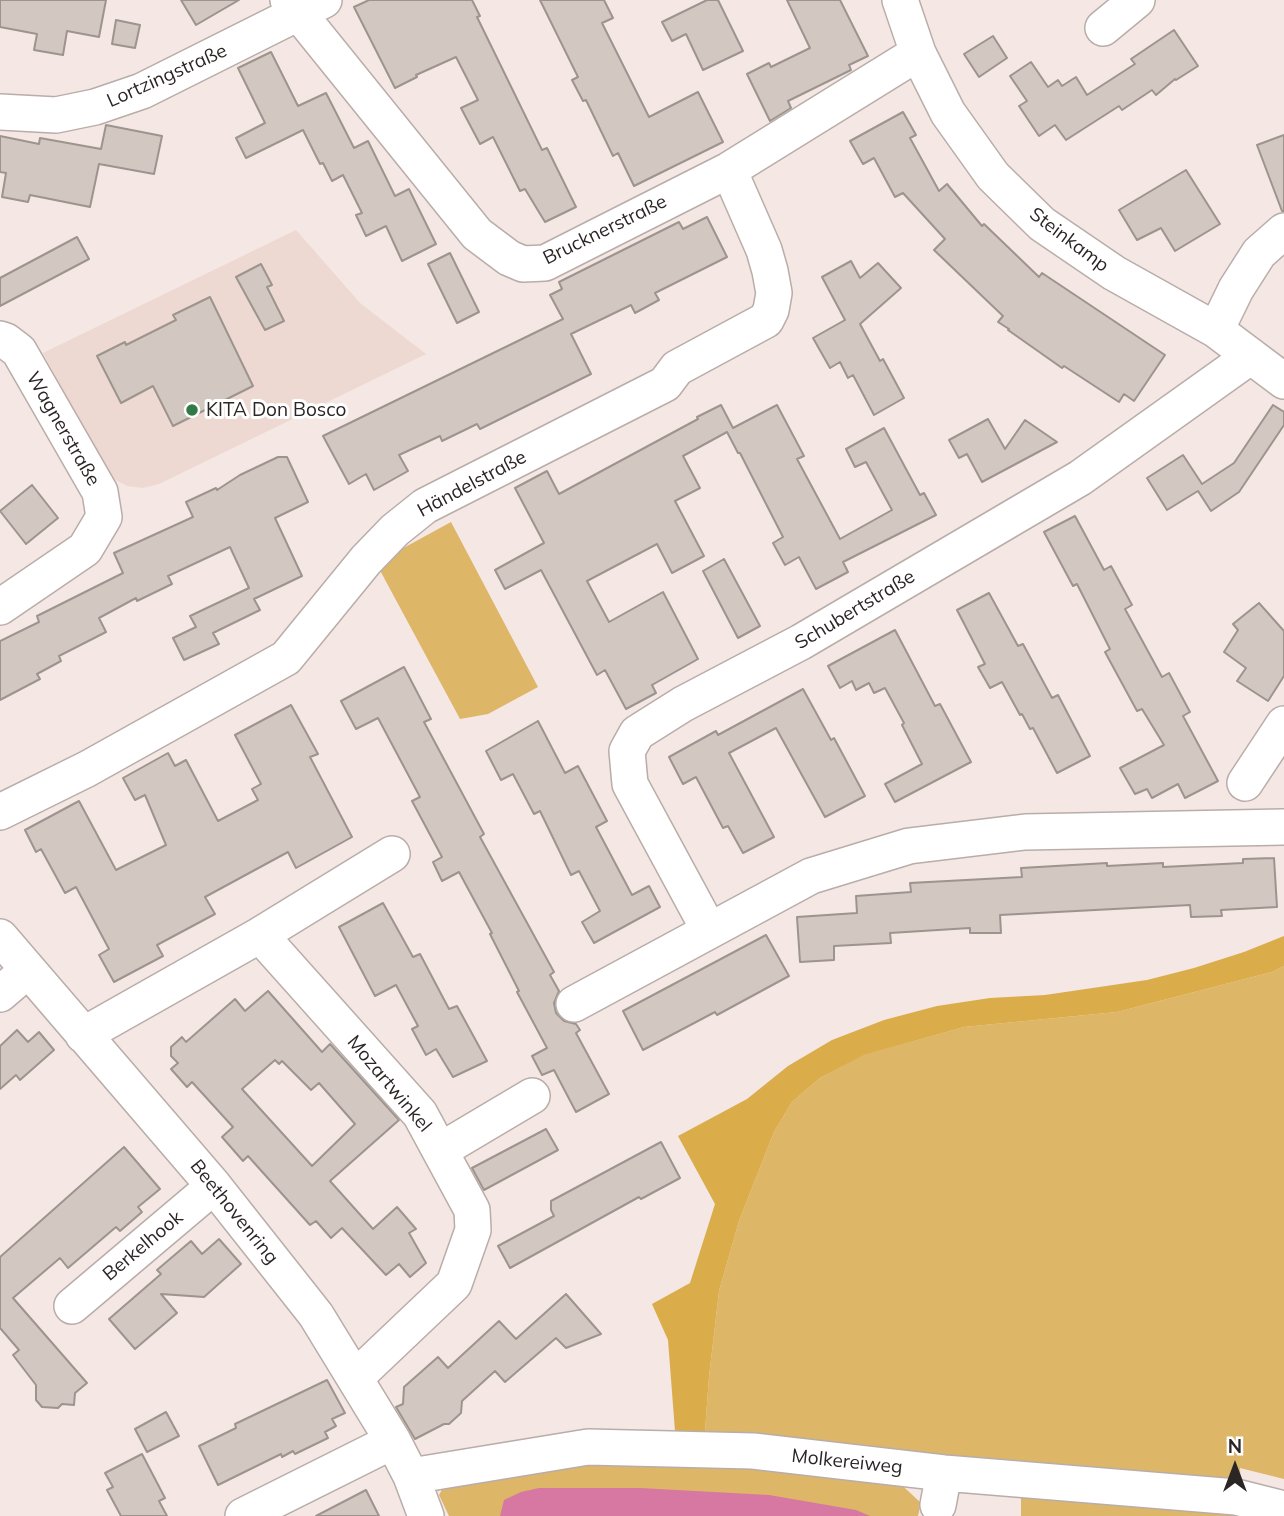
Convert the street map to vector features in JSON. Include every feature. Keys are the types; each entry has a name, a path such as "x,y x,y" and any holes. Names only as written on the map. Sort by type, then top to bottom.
{"street":[{"name":"Steinkamp","path":"900,0 918,53 948,113 993,176 1042,224 1114,273 1216,330 1284,381"},
{"path":"1103,28 1137,0"},
{"name":"Brucknerstraße","path":"304,5 477,233 509,258 523,264 545,263 729,170 918,53"},
{"name":"Lortzingstraße","path":"0,112 56,115 95,107 142,91 304,5"},
{"name":"Händelstraße","path":"0,812 87,769 286,658 366,559 395,530 425,506 665,384 677,368 766,320 774,292 770,271 764,250 729,170"},
{"path":"1216,330 1236,289 1259,253 1284,230"},
{"name":"Wagnerstraße","path":"0,339 19,351 100,492 104,517 85,550 0,607"},
{"name":"Schubertstraße","path":"709,930 630,785 627,751 637,733 682,704 801,642 1080,478 1251,356"},
{"path":"1245,783 1284,724"},
{"path":"574,1004 811,876 909,846 1025,832 1275,827"},
{"path":"83,1035 260,935 393,854"},
{"name":"Mozartwinkel","path":"260,935 419,1114 472,1210 473,1230 454,1284 355,1378"},
{"name":"Beethovenring","path":"0,937 214,1186 316,1315 393,1441 411,1476 426,1516"},
{"path":"0,994 27,970"},
{"path":"441,1150 532,1096"},
{"name":"Berkelhook","path":"72,1306 214,1186"},
{"path":"243,1516 393,1441"},
{"name":"Molkereiweg","path":"411,1476 588,1447 753,1451 941,1488 1236,1497 1284,1509"}],"shaded area":[{"name":"KITA Don Bosco","path":"296,230 360,303 426,354 159,484 143,488 127,486 114,479 103,466 43,353"},
{"path":"451,522 538,687 488,714 460,719 376,563"},
{"path":"1284,936 1284,966 1272,972 1117,1012 964,1027 864,1055 820,1078 792,1102 774,1132 739,1221 719,1291 704,1445 676,1444 668,1340 652,1304 690,1283 715,1204 678,1136 747,1099 788,1066 832,1040 884,1020 937,1006 990,998 1045,995 1147,980 1244,952"},
{"path":"1284,966 1284,1479 1240,1468 1241,1487 704,1445 719,1291 739,1221 774,1132 792,1102 820,1078 863,1055 964,1027 1117,1012 1272,972"},
{"path":"576,1457 892,1476 921,1503 918,1516 449,1516 439,1495 444,1486"},
{"path":"539,1488 640,1488 769,1495 856,1510 870,1516 500,1516 504,1500"},
{"path":"1021,1488 1279,1516 1021,1516"}],"building":[{"path":"0,0 106,0 99,37 67,31 63,55 34,50 37,34 0,27"},
{"path":"181,0 239,0 196,25"},
{"path":"369,0 472,0 480,16 477,17 542,150 547,148 576,207 545,222 525,189 520,191 493,137 480,144 461,108 478,100 456,57 395,88 354,7"},
{"path":"540,0 604,0 613,18 602,23 649,117 698,92 723,142 634,186 618,153 613,156 586,100 583,101 572,80 578,77"},
{"path":"707,0 718,0 743,51 703,70 686,34 672,41 662,22"},
{"path":"787,0 840,0 868,56 849,65 851,70 788,101 791,108 770,121 747,74 769,63 771,67 810,48"},
{"path":"116,20 140,25 135,48 112,44"},
{"path":"1174,30 1198,66 1175,79 1156,95 1152,90 1122,110 1119,106 1066,140 1055,125 1039,136 1019,106 1027,101 1010,76 1031,62 1048,87 1058,80 1062,86 1076,77 1087,95 1135,64 1131,59"},
{"path":"993,36 1007,58 979,77 964,54"},
{"path":"271,52 298,106 326,93 354,148 368,141 395,196 409,189 436,244 402,261 386,226 366,236 356,215 362,213 343,175 332,181 303,130 246,158 236,138 265,123 238,68"},
{"path":"903,112 916,135 910,138 939,191 947,184 982,226 984,224 1039,277 1042,273 1165,355 1134,401 1124,394 1119,402 1064,366 1062,368 998,322 1003,316 934,250 945,239 903,193 895,197 874,158 863,164 850,141"},
{"path":"106,125 162,136 154,174 99,164 90,207 30,195 28,202 2,197 6,173 0,172 0,136 39,144 40,138 101,149"},
{"path":"1284,135 1284,211 1282,211 1257,145"},
{"path":"1186,170 1220,224 1175,251 1161,228 1137,240 1119,210"},
{"path":"707,217 727,257 655,293 659,300 635,313 631,305 571,334 591,374 480,429 477,424 442,441 440,436 399,455 408,471 374,490 366,474 349,484 323,436 563,319 550,295 562,289 559,282 679,222 683,229"},
{"path":"77,237 89,259 0,306 0,278"},
{"path":"450,253 479,312 457,323 428,264"},
{"path":"851,261 860,278 878,263 901,288 860,324 904,398 874,415 853,375 848,378 840,362 830,368 813,338 845,320 822,277"},
{"path":"261,264 272,285 267,287 284,321 265,330 236,277"},
{"path":"210,297 253,386 173,426 153,386 121,403 97,356 176,320 173,315"},
{"path":"721,405 733,428 777,405 804,456 797,459 840,539 892,510 866,462 855,467 846,449 884,428 920,495 924,493 936,515 843,562 848,572 816,589 799,557 785,565 773,543 783,537 727,432 683,456 700,488 675,501 704,556 672,573 657,544 587,581 609,622 663,592 698,659 652,685 656,693 626,709 605,670 597,675 541,570 505,589 495,570 544,543 515,488 547,471 559,494"},
{"path":"1273,405 1284,412 1284,425 1239,492 1211,511 1198,491 1167,510 1147,478 1183,455 1202,484 1234,463"},
{"path":"988,419 1005,449 1025,420 1057,442 982,482 967,454 959,458 949,440"},
{"path":"278,457 287,457 308,502 275,518 302,576 254,599 260,610 213,633 219,644 184,660 173,638 196,627 190,616 249,588 230,547 168,576 172,584 137,601 136,598 99,618 106,632 59,656 61,661 37,674 40,679 0,700 0,641 39,622 37,616 123,573 114,553 193,517 186,502 216,488 217,490 240,475"},
{"path":"32,485 58,518 26,544 0,511"},
{"path":"1075,516 1104,570 1111,566 1132,605 1125,609 1162,677 1169,673 1190,712 1183,716 1218,781 1185,798 1178,784 1152,798 1147,789 1135,794 1120,768 1164,745 1142,709 1137,711 1105,652 1110,649 1077,584 1073,586 1044,532"},
{"path":"724,559 760,626 738,638 703,571"},
{"path":"989,593 1018,646 1023,644 1052,698 1058,695 1090,756 1057,773 1033,728 1030,729 1022,714 1020,715 1002,682 990,688 978,667 985,664 957,610"},
{"path":"1259,603 1284,631 1284,676 1268,701 1237,681 1246,668 1224,652 1238,630 1233,624"},
{"path":"895,630 935,706 940,704 971,762 895,802 885,784 922,764 902,725 904,723 885,688 874,693 869,683 856,690 852,681 840,688 828,666"},
{"path":"404,667 431,719 424,722 484,834 480,837 554,972 550,975 559,991 554,1003 556,1013 564,1021 576,1024 580,1030 576,1033 609,1094 576,1112 554,1070 542,1075 532,1056 547,1048 517,992 519,991 490,934 492,933 459,872 442,881 433,862 442,857 412,801 420,797 378,718 356,729 341,701"},
{"path":"803,689 831,740 834,738 865,796 825,817 776,728 729,753 774,837 743,853 728,826 723,828 696,777 683,784 669,757 716,731 718,735"},
{"path":"291,705 318,754 310,757 352,837 296,868 288,852 205,897 215,914 157,945 163,956 114,982 99,955 109,949 76,887 65,893 41,849 36,852 25,830 79,801 116,870 166,845 145,795 135,800 123,778 168,753 175,766 186,760 218,821 258,800 252,789 261,784 235,735"},
{"path":"538,721 565,773 578,766 607,821 596,827 632,895 649,886 660,907 594,943 582,922 600,911 579,871 571,875 540,811 534,814 513,774 501,780 486,751"},
{"path":"1274,858 1277,907 1221,910 1222,916 1191,917 1190,905 1000,915 1001,933 970,933 970,928 890,933 891,943 834,946 834,960 800,962 797,917 857,913 856,896 911,892 910,883 1022,877 1021,868 1107,863 1107,866 1163,863 1163,867 1243,863 1243,859"},
{"path":"383,903 413,957 420,954 449,1009 457,1006 487,1061 453,1077 436,1049 426,1055 412,1029 418,1026 396,985 375,996 339,927"},
{"path":"766,935 789,976 717,1015 715,1012 643,1050 623,1011"},
{"path":"268,991 322,1052 330,1044 399,1120 330,1181 373,1229 397,1207 416,1229 409,1233 426,1263 410,1277 399,1264 386,1275 342,1228 331,1238 316,1221 310,1225 248,1156 243,1161 222,1137 233,1127 192,1082 187,1087 171,1069 178,1063 171,1056 171,1047 182,1037 186,1042 235,999 245,1011","holes":["275,1060 279,1064 282,1061 311,1090 319,1083 355,1124 312,1166 242,1089"]},
{"path":"17,1030 28,1042 39,1032 54,1050 20,1080 16,1075 0,1089 0,1046"},
{"path":"546,1129 558,1150 484,1190 472,1168"},
{"path":"661,1142 680,1178 641,1199 639,1197 510,1268 498,1246 554,1216 551,1201"},
{"path":"124,1147 160,1189 138,1207 142,1212 120,1231 116,1227 68,1268 60,1258 13,1298 87,1383 75,1393 74,1405 42,1407 36,1400 36,1385 13,1355 19,1350 0,1328 0,1257"},
{"path":"219,1239 241,1264 204,1297 161,1294 177,1313 135,1349 109,1319 161,1274 157,1270 191,1241 202,1254"},
{"path":"566,1294 601,1334 566,1348 556,1338 505,1382 495,1371 462,1401 461,1413 449,1424 415,1439 396,1407 403,1404 404,1387 438,1357 448,1368 499,1321 516,1339"},
{"path":"327,1380 345,1413 332,1419 336,1426 325,1432 328,1438 295,1454 293,1451 282,1457 281,1454 218,1485 199,1446 236,1428 235,1424"},
{"path":"166,1412 179,1436 147,1452 135,1429"},
{"path":"142,1454 165,1498 159,1501 167,1516 121,1516 107,1490 113,1487 105,1473"},
{"path":"366,1490 379,1516 316,1516"}],"place":[{"name":"KITA Don Bosco","path":"192,410"}]}
